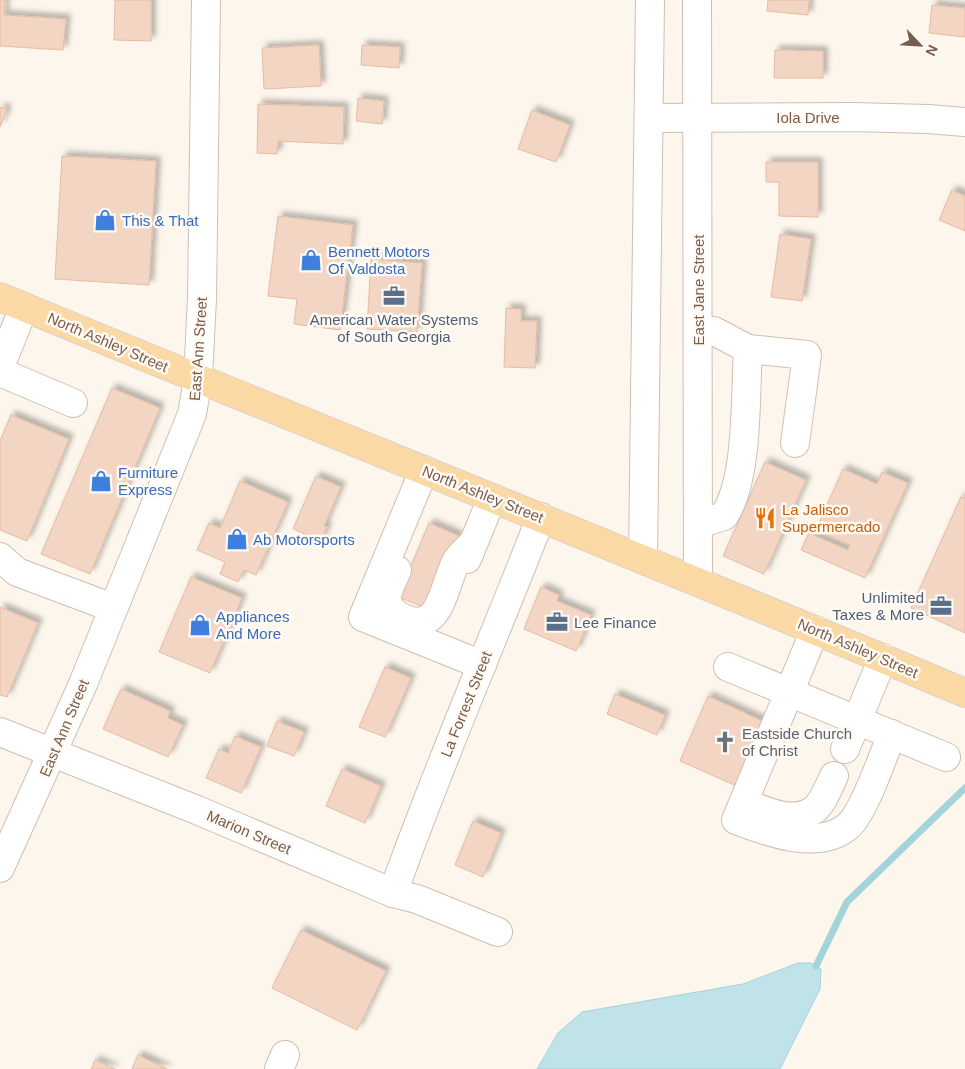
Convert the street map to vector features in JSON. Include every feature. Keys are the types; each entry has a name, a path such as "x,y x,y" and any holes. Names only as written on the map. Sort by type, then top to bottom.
{"main road":[{"name":"North Ashley Street","path":"12,302 198,379 698,580 965,693"}],"street":[{"name":"East Ann Street","path":"0,868 54,753 192,414 198,379 202,298 206,0"},
{"path":"643,558 650,0"},
{"name":"East Jane Street","path":"697,0 698,580"},
{"name":"Iola Drive","path":"650,118 697,116 919,118 965,122"},
{"path":"0,367 12,302"},
{"path":"698,331 714,331 748,350 806,355 795,443"},
{"path":"698,524 724,516 733,503 740,477 748,350"},
{"path":"0,372 73,403"},
{"path":"424,470 363,617 482,665"},
{"path":"432,644 492,498"},
{"name":"La Forrest Street","path":"393,893 423,808 541,517"},
{"path":"397,535 406,549 387,598 389,607 400,616 414,622 427,619 436,611 458,559 473,543"},
{"path":"0,557 17,572 113,608"},
{"path":"815,630 788,690 736,820 770,833 797,838 823,837 847,827 860,811 892,734"},
{"path":"845,749 883,658"},
{"path":"728,667 788,690 946,757"},
{"name":"Marion Street","path":"0,732 197,810 393,893 417,899 498,932"},
{"path":"744,802 772,814 790,817 805,814 814,810 834,776"}],"water":[{"path":"798,963 811,963 821,969 820,989 780,1069 537,1069 558,1033 582,1012 743,984"}],"building":[{"path":"0,0 5,0 4,15 66,19 63,50 0,46"},
{"path":"115,0 151,0 151,41 114,40"},
{"path":"768,0 809,0 808,15 767,11"},
{"path":"932,5 965,8 965,37 929,33"},
{"path":"319,45 321,86 264,89 262,48"},
{"path":"362,45 400,47 399,68 361,65"},
{"path":"775,50 823,51 823,78 774,78"},
{"path":"358,98 384,101 382,124 356,121"},
{"path":"258,104 344,107 343,144 278,141 277,154 257,153"},
{"path":"0,107 7,110 0,127"},
{"path":"532,110 570,125 556,162 518,149"},
{"name":"This & That","path":"62,156 156,161 149,285 55,279"},
{"path":"766,162 818,162 818,217 779,216 779,182 766,182"},
{"path":"952,190 965,196 965,231 939,220"},
{"name":"Bennett Motors Of Valdosta","path":"278,216 353,225 340,330 294,324 297,299 268,296"},
{"path":"780,234 811,239 802,301 771,297"},
{"name":"American Water Systems of South Georgia","path":"371,259 422,263 417,332 367,329"},
{"path":"506,308 521,309 521,321 537,321 535,368 504,367"},
{"name":"Furniture Express","path":"112,388 160,408 90,574 41,554"},
{"path":"11,415 69,439 27,541 0,530 0,441"},
{"name":"La Jalisco Supermercado","path":"765,462 806,480 764,574 723,556"},
{"path":"843,469 877,484 882,472 908,483 865,578 801,550 809,533 848,550 850,545 816,530"},
{"path":"316,476 341,487 324,526 327,527 321,541 293,529"},
{"name":"Ab Motorsports","path":"240,481 288,502 256,575 244,570 238,582 220,574 225,562 197,550 209,523 220,528"},
{"path":"961,497 965,498 965,633 911,608"},
{"path":"429,523 459,536 428,609 398,597"},
{"name":"Appliances And More","path":"191,577 242,598 210,673 159,652"},
{"name":"Lee Finance","path":"541,587 559,595 557,601 591,615 576,651 524,629"},
{"path":"0,607 38,623 7,697 0,695"},
{"path":"385,667 411,678 385,737 359,727"},
{"path":"121,689 170,711 168,718 183,725 168,757 103,729"},
{"path":"615,694 665,715 657,735 607,714"},
{"name":"Eastside Church of Christ","path":"708,696 769,724 741,788 680,761"},
{"path":"277,721 304,732 294,756 267,746"},
{"path":"235,736 261,747 241,793 206,778 219,749 228,753"},
{"path":"342,769 381,786 365,823 326,806"},
{"path":"473,821 501,833 483,877 455,865"},
{"path":"301,930 386,971 357,1030 272,988"},
{"path":"138,1055 167,1069 132,1069"},
{"path":"95,1060 115,1069 91,1069"}],"waterway":[{"path":"816,966 847,902 965,788"}],"place":[{"name":"This & That","path":"105,220"},
{"name":"Bennett Motors Of Valdosta","path":"311,260"},
{"name":"American Water Systems of South Georgia","path":"394,296"},
{"name":"Furniture Express","path":"101,481"},
{"name":"La Jalisco Supermercado","path":"765,518"},
{"name":"Ab Motorsports","path":"237,539"},
{"name":"Unlimited Taxes & More","path":"941,606"},
{"name":"Lee Finance","path":"557,622"},
{"name":"Appliances And More","path":"200,625"},
{"name":"Eastside Church of Christ","path":"725,742"}]}
